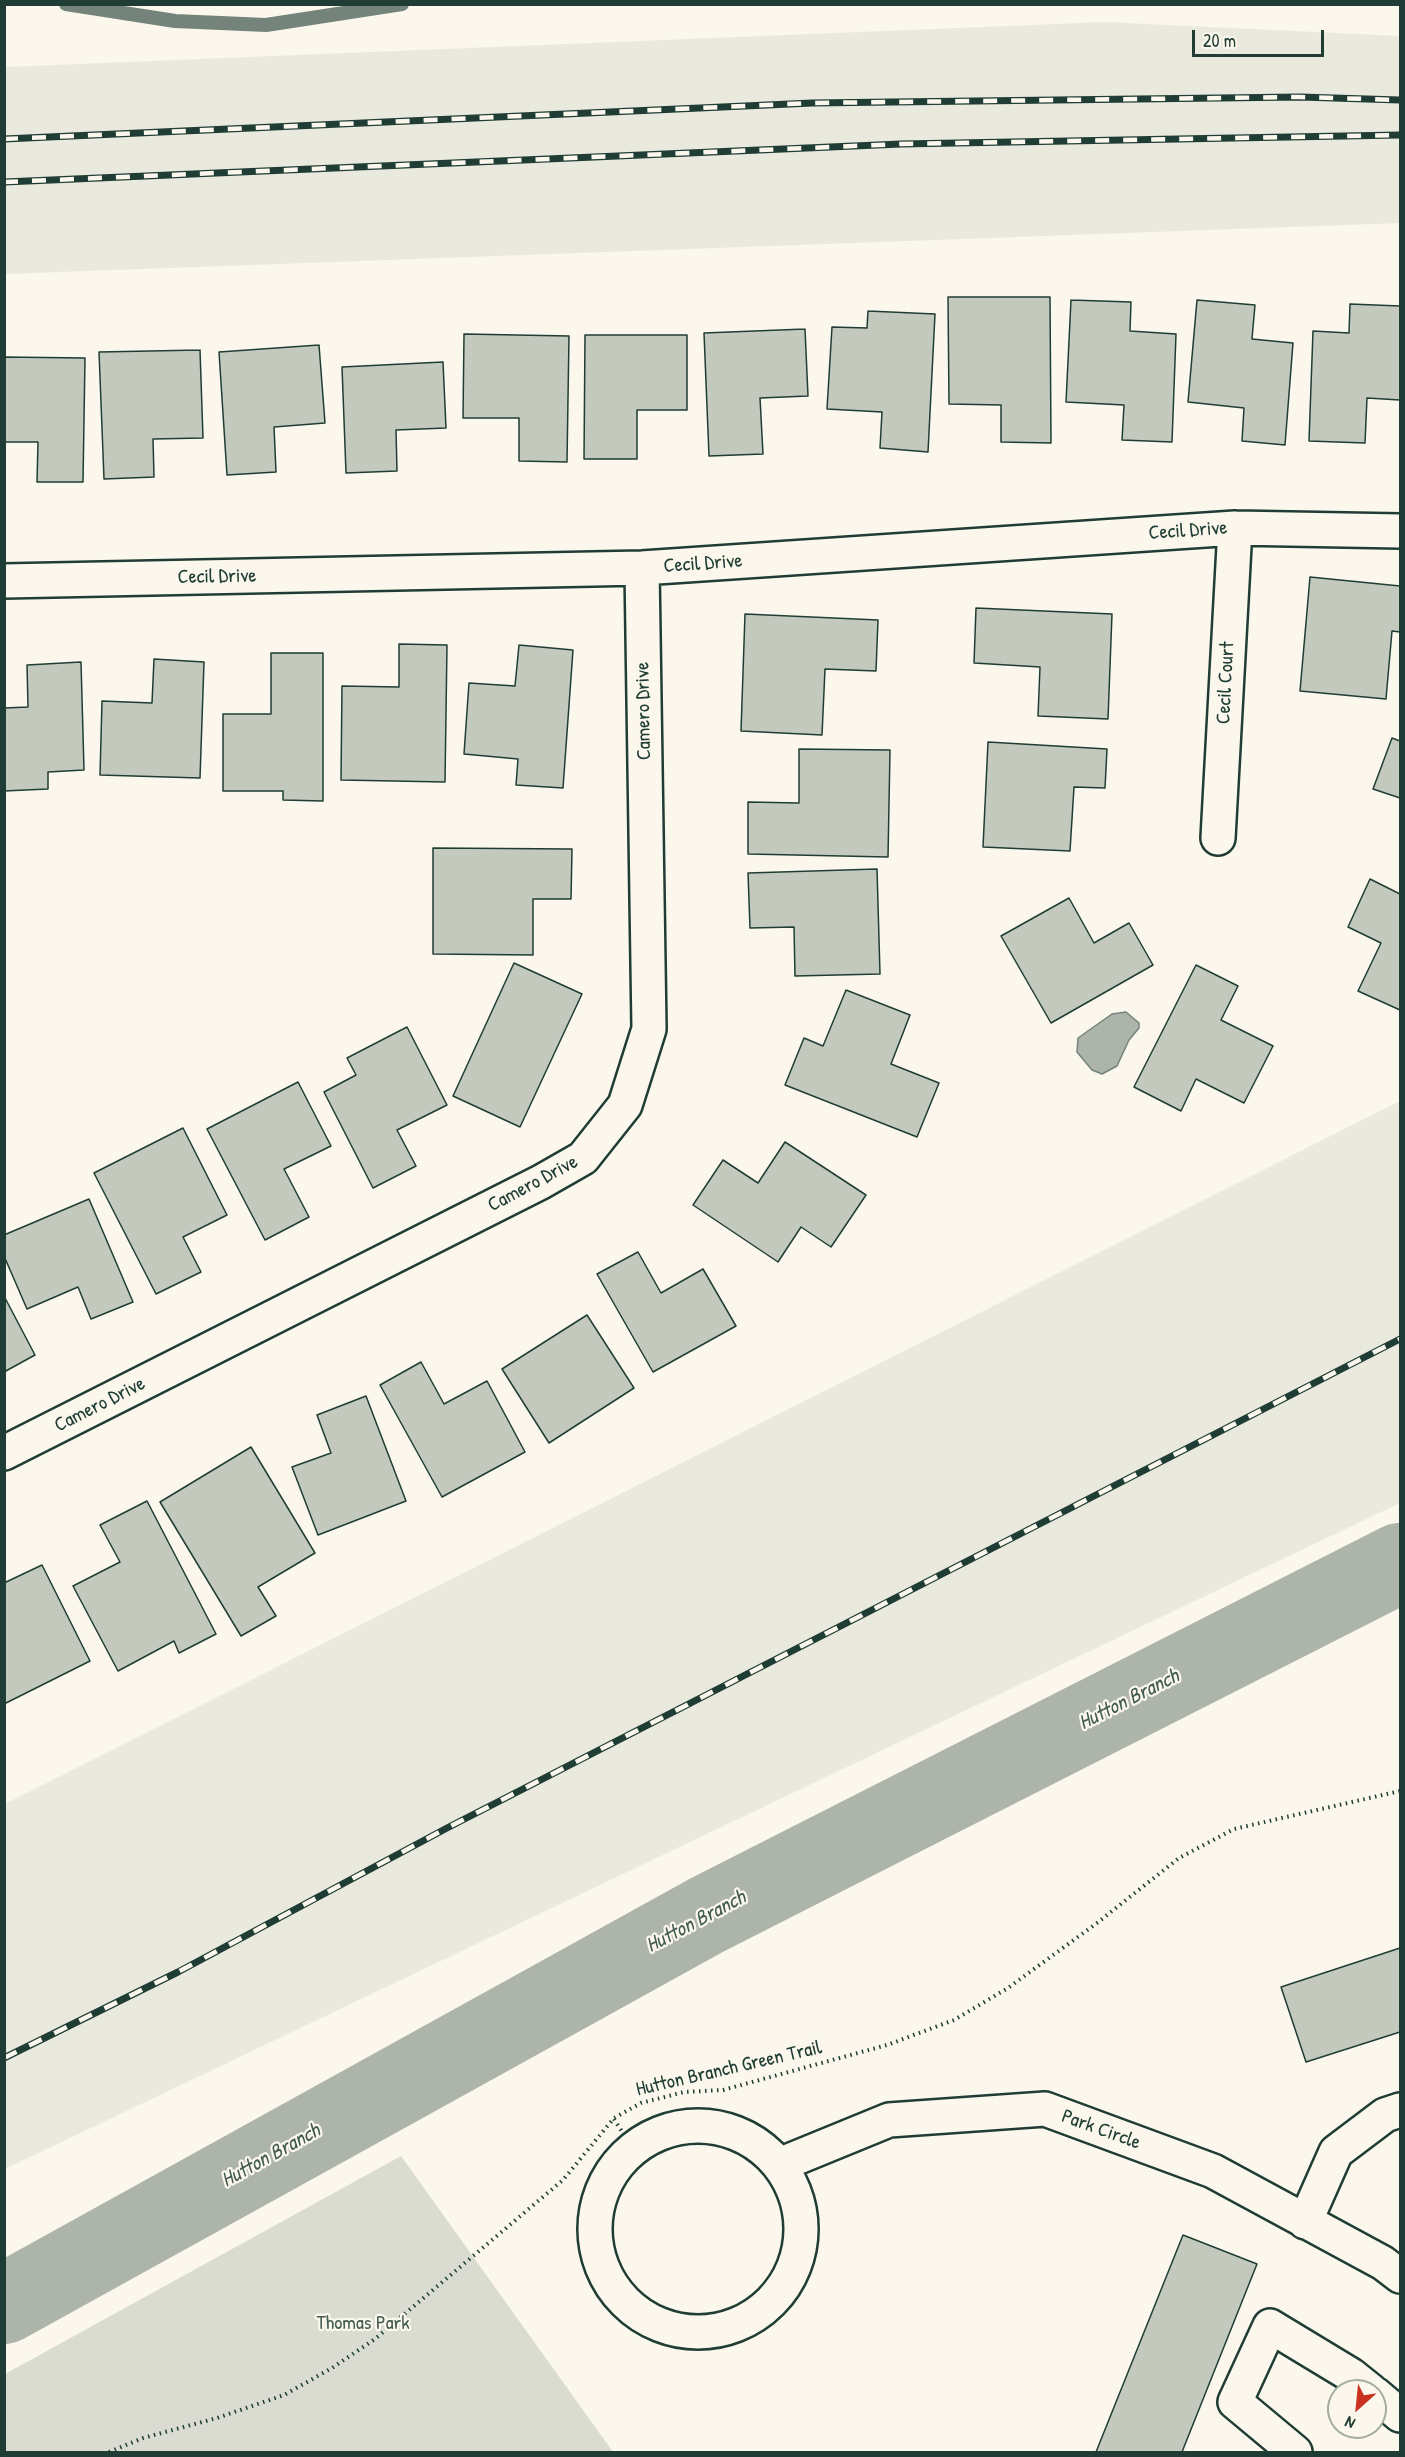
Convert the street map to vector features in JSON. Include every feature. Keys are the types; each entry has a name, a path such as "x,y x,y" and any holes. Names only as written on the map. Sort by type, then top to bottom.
{"street":[{"name":"Cecil Drive","path":"4,581 642,568 1235,528 1401,531"},
{"name":"Cecil Court","path":"1218,838 1235,528"},
{"name":"Camero Drive","path":"4,1453 542,1182 584,1158 625,1105 649,1029 642,568"},
{"name":"Park Circle","path":"779,2165 889,2120 1045,2109 1213,2171 1383,2262 1401,2276"},
{"path":"1305,2222 1336,2152 1385,2115 1401,2110"},
{"path":"709,2126 748,2138 779,2165 798,2201 802,2241 790,2280 764,2311 727,2329 687,2332 648,2320 616,2294 598,2259 594,2218 607,2179 633,2149 668,2130 709,2126"},
{"path":"1295,2452 1235,2402 1270,2326 1356,2379"},
{"path":"1387,2404 1401,2415"}],"path":[{"name":"Hutton Branch Green Trail","path":"109,2452 143,2438 217,2418 284,2395 332,2368 375,2339 563,2180 614,2118 641,2103 684,2092 723,2090 887,2045 954,2019 1017,1981 1097,1923 1179,1857 1234,1829 1401,1791"},
{"path":"614,2118 633,2149"}],"shaded area":[{"path":"1104,22 1400,36 1400,223 5,274 5,67"},
{"path":"1126,1012 1139,1023 1139,1028 1129,1040 1117,1066 1102,1074 1092,1070 1077,1052 1078,1038 1112,1014"},
{"path":"1400,1101 1400,1503 5,2169 5,1804"}],"green space":[{"name":"Thomas Park","path":"401,2156 613,2452 5,2452 5,2374"}],"building":[{"path":"948,297 1050,297 1051,443 1001,442 1001,405 949,404"},
{"path":"1071,300 1131,302 1130,331 1176,334 1172,442 1122,440 1124,405 1066,402"},
{"path":"1197,300 1255,305 1252,339 1293,343 1285,445 1242,441 1244,408 1188,402"},
{"path":"1350,304 1400,306 1400,400 1367,398 1365,443 1309,441 1313,331 1349,333"},
{"path":"868,311 935,314 928,452 880,448 882,412 827,409 832,327 867,328"},
{"path":"805,329 808,396 760,398 763,454 709,456 704,333"},
{"path":"464,334 569,336 567,462 519,461 519,418 463,418"},
{"path":"585,335 687,335 687,410 637,410 637,459 584,459"},
{"path":"319,345 325,423 274,427 276,472 227,475 219,352"},
{"path":"200,350 203,438 153,439 154,477 104,479 99,352"},
{"path":"4,357 85,358 83,482 37,482 38,442 4,442"},
{"path":"443,362 446,428 396,430 397,471 346,473 342,367"},
{"path":"1310,577 1400,586 1400,632 1392,631 1386,699 1300,691"},
{"path":"976,608 1112,614 1108,719 1038,716 1040,667 974,663"},
{"path":"745,614 878,620 876,671 825,669 822,735 741,731"},
{"path":"399,644 447,645 445,782 341,780 342,686 399,687"},
{"path":"519,645 573,650 563,788 516,785 518,759 464,754 469,683 515,686"},
{"path":"271,653 323,653 323,801 283,800 283,791 223,791 223,714 271,714"},
{"path":"154,659 204,662 200,778 100,775 102,701 152,703"},
{"path":"81,662 84,770 48,772 48,789 4,791 4,708 28,707 27,665"},
{"path":"1392,738 1400,741 1400,798 1373,789"},
{"path":"988,742 1107,749 1105,788 1074,787 1070,851 983,847"},
{"path":"799,749 890,750 888,857 748,854 748,802 799,803"},
{"path":"433,848 572,849 571,899 533,899 533,955 433,954"},
{"path":"877,869 880,974 795,976 794,927 750,928 748,873"},
{"path":"1370,879 1400,894 1400,1010 1358,991 1381,943 1348,927"},
{"path":"1069,898 1094,943 1129,923 1153,965 1051,1023 1001,936"},
{"path":"514,963 582,994 520,1127 453,1096"},
{"path":"1196,965 1238,986 1221,1020 1273,1046 1244,1103 1196,1079 1181,1111 1134,1087"},
{"path":"846,990 910,1015 891,1064 939,1083 917,1137 785,1085 804,1038 823,1046"},
{"path":"407,1027 447,1105 397,1130 416,1166 373,1188 324,1092 356,1075 347,1058"},
{"path":"298,1082 331,1146 284,1169 309,1217 265,1240 207,1129"},
{"path":"183,1128 227,1215 183,1237 201,1272 156,1294 94,1173"},
{"path":"785,1142 866,1195 831,1247 801,1227 778,1262 693,1205 723,1160 758,1183"},
{"path":"89,1199 133,1302 91,1319 78,1287 27,1309 4,1256 4,1235"},
{"path":"638,1252 661,1293 703,1269 736,1326 653,1372 597,1274"},
{"path":"4,1296 35,1355 4,1372"},
{"path":"587,1315 634,1388 549,1443 502,1369"},
{"path":"421,1362 444,1404 487,1381 525,1452 442,1497 380,1385"},
{"path":"366,1396 406,1501 318,1535 292,1467 331,1453 317,1415"},
{"path":"251,1447 315,1553 258,1587 276,1616 241,1636 160,1502"},
{"path":"147,1501 216,1634 179,1653 174,1641 118,1671 73,1586 120,1562 100,1525"},
{"path":"42,1565 90,1661 4,1704 4,1583"},
{"path":"1400,1948 1400,2032 1306,2062 1281,1987"},
{"path":"1183,2235 1257,2264 1182,2452 1096,2452"}],"waterway":[{"path":"66,4 175,21 266,25 402,4"},
{"name":"Hutton Branch","path":"4,2304 707,1915 1400,1563"}],"railway":[{"path":"4,139 812,103 1300,97 1400,100"},
{"path":"4,182 901,144 1400,135"},
{"path":"4,2058 178,1972 447,1828 1400,1339"}]}
